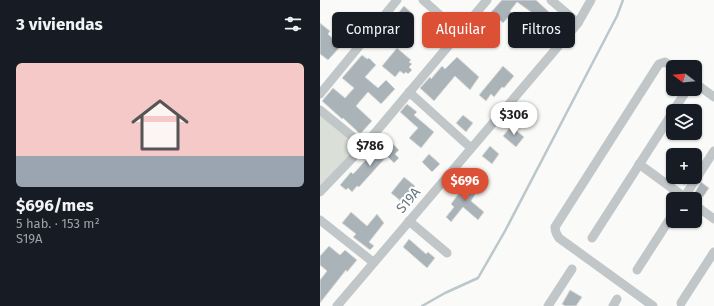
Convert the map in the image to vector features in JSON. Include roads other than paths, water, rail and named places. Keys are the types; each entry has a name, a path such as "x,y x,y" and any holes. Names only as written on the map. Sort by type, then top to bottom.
{"street":[{"path":"320,94 397,0"},
{"path":"423,0 437,12"},
{"path":"477,12 487,0"},
{"path":"551,0 578,23"},
{"name":"S19A","path":"337,306 578,23 591,0"},
{"path":"320,192 364,146 446,48"},
{"path":"653,306 559,238 555,233 555,227 657,67 660,64 666,63"},
{"path":"702,88 714,97"},
{"path":"409,92 471,148"},
{"path":"320,110 364,146"},
{"path":"592,238 666,122"},
{"path":"689,192 714,151"},
{"path":"639,164 677,192"},
{"path":"702,210 714,219"},
{"path":"320,220 373,262"},
{"path":"409,220 447,253"},
{"path":"637,270 666,225"},
{"path":"681,303 714,252"},
{"path":"548,306 572,269"}],"waterway":[{"path":"422,306 445,293 478,278 505,231 617,16 623,0"}]}
